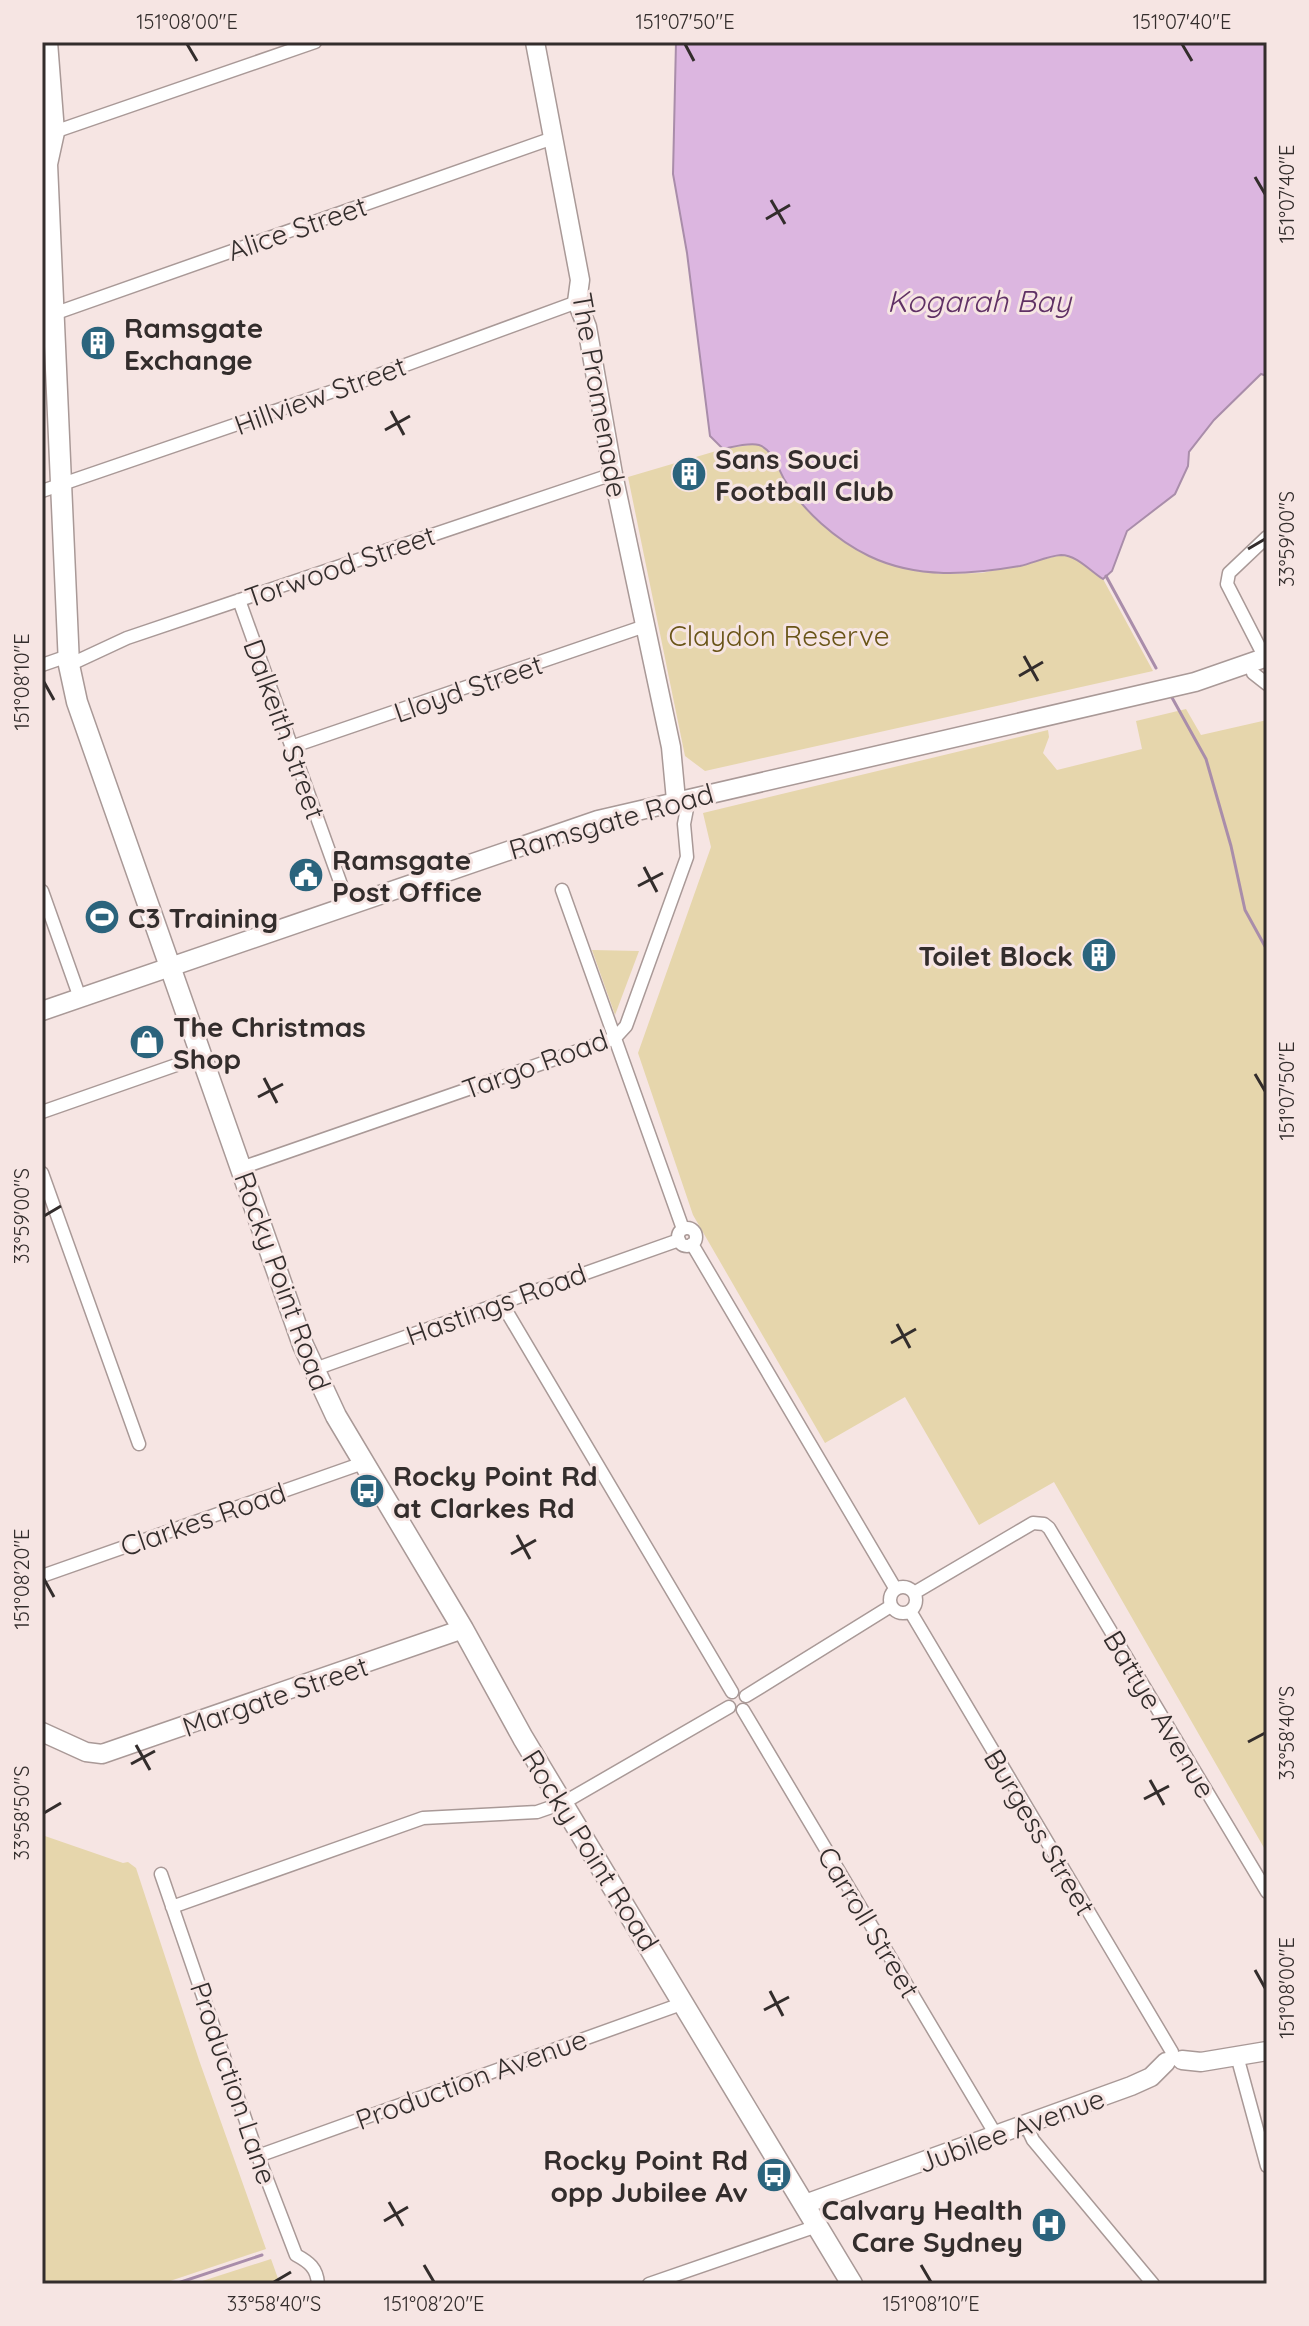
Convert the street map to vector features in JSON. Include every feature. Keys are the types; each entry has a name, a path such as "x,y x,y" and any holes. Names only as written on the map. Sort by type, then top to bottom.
{"main road":[{"name":"Rocky Point Road","path":"47,42 54,132 44,159 52,488 69,660 77,702 312,1370 523,1738 852,2284"}],"street":[{"path":"54,132 315,42"},
{"name":"The Promenade","path":"535,42 580,280 577,302 587,327 613,474 645,626 671,747 682,774 683,799"},
{"name":"Alice Street","path":"48,316 553,138"},
{"name":"Hillview Street","path":"52,488 336,390 577,302"},
{"name":"Torwood Street","path":"42,665 69,660 613,474"},
{"path":"1264,668 1227,584 1229,573 1267,537"},
{"name":"Dalkeith Street","path":"239,600 348,904"},
{"name":"Lloyd Street","path":"291,747 645,626"},
{"name":"Ramsgate Road","path":"42,1011 562,831 683,799 1264,668"},
{"path":"683,799 684,824"},
{"name":"Targo Road","path":"241,1168 615,1038 626,1026 687,857 683,799"},
{"path":"562,890 685,1238 895,1588"},
{"path":"42,891 80,998"},
{"path":"42,1112 202,1056"},
{"path":"42,1173 139,1444"},
{"name":"Hastings Road","path":"312,1370 685,1238"},
{"path":"501,1302 732,1692"},
{"name":"Clarkes Road","path":"42,1576 363,1463"},
{"name":"Battye Avenue","path":"914,1593 1033,1523 1044,1524 1267,1892"},
{"path":"908,1587 914,1593 915,1605 910,1611 897,1612 891,1606 889,1599 895,1588 908,1587"},
{"path":"746,1696 891,1606"},
{"name":"Burgess Street","path":"910,1611 1173,2058"},
{"name":"Margate Street","path":"42,1732 86,1752 102,1754 463,1629"},
{"path":"740,1691 746,1696 747,1704 743,1710 735,1711 729,1707 727,1699 732,1692 740,1691"},
{"path":"172,1907 423,1818 537,1812 563,1803 729,1707"},
{"name":"Carroll Street","path":"743,1710 996,2135"},
{"name":"Production Lane","path":"161,1874 258,2156 296,2255 317,2272 318,2284"},
{"name":"Production Avenue","path":"258,2156 684,2003"},
{"path":"1173,2058 1197,2062 1267,2051"},
{"path":"1237,2056 1267,2166"},
{"name":"Jubilee Avenue","path":"805,2204 1139,2083 1173,2058"},
{"path":"1026,2125 1033,2140 1153,2284"},
{"path":"649,2284 817,2226"}],"green space":[{"name":"Claydon Reserve","path":"756,444 772,456 799,501 829,529 870,556 898,566 940,574 982,573 1062,555 1077,559 1103,579 1153,671 705,771 685,756 628,477 723,449"},
{"path":"1186,709 1201,735 1267,720 1267,1853 1054,1482 979,1525 905,1397 825,1443 693,1215 638,1053 711,847 703,813 1048,730 1049,737 1043,753 1057,770 1142,749 1136,721"},
{"path":"592,950 639,951 615,1015"},
{"path":"42,1835 123,1863 128,1862 136,1868 266,2249 161,2284 42,2284"},
{"path":"271,2259 280,2284 193,2284"}],"water":[{"name":"Kogarah Bay","path":"676,42 1267,42 1267,376 1261,374 1214,420 1189,452 1188,466 1175,494 1127,531 1112,571 1103,579 1078,560 1061,555 1020,566 962,573 924,572 887,563 857,549 821,524 792,491 764,447 751,444 723,449 710,436 687,253 673,174"}],"waterway":[{"path":"1106,576 1156,668"},
{"path":"1170,694 1206,759 1231,846 1245,910 1267,950"},
{"path":"175,2284 262,2255"}],"place":[{"name":"Ramsgate Exchange","path":"98,343"},
{"name":"Sans Souci Football Club","path":"689,474"},
{"name":"Ramsgate Post Office","path":"306,875"},
{"name":"C3 Training","path":"102,917"},
{"name":"Toilet Block","path":"1099,955"},
{"name":"The Christmas Shop","path":"147,1042"},
{"name":"Rocky Point Rd at Clarkes Rd","path":"367,1491"},
{"name":"Rocky Point Rd opp Jubilee Av","path":"774,2175"},
{"name":"Calvary Health Care Sydney","path":"1049,2225"}]}
